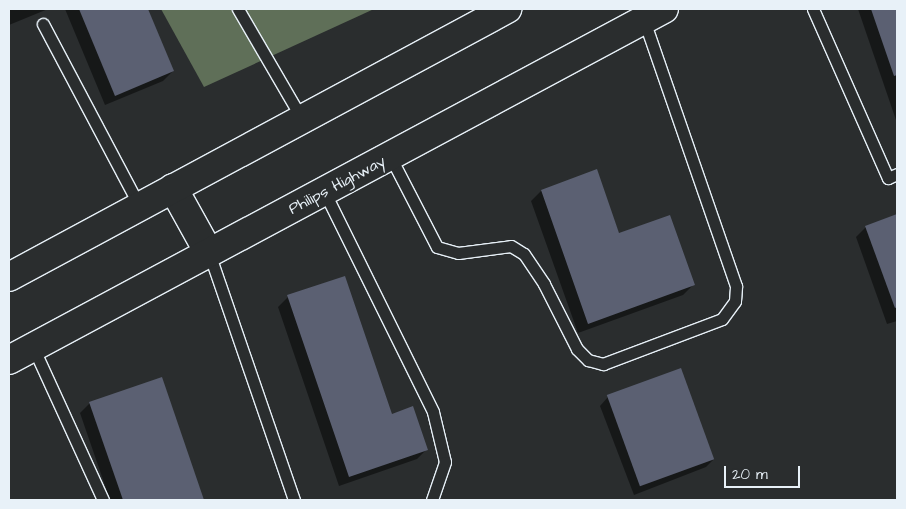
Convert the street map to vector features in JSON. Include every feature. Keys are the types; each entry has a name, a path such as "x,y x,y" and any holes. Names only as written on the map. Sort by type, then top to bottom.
{"main road":[{"path":"9,277 507,9"},
{"name":"Philips Highway","path":"9,360 654,14"},
{"path":"173,188 209,253"}],"lane":[{"path":"238,9 302,119"},
{"path":"813,9 888,178 897,174"},
{"path":"390,156 437,247 458,253 511,246 524,254 544,284 577,349 588,360 603,364 722,319 736,302 736,286 654,14"},
{"path":"43,24 140,207"},
{"path":"324,192 432,412 445,462 432,500"},
{"path":"209,253 294,500"},
{"path":"33,347 103,500"}],"green space":[{"path":"161,9 374,9 204,87"}],"building":[{"path":"79,9 148,9 174,71 115,96"},
{"path":"871,9 897,9 897,75 894,76"},
{"path":"597,169 619,233 670,215 695,285 588,324 541,190"},
{"path":"897,214 897,307 895,308 865,226"},
{"path":"345,276 392,414 413,406 428,450 349,477 287,295"},
{"path":"681,368 714,459 640,486 607,395"},
{"path":"162,377 204,500 123,500 89,402"}]}
